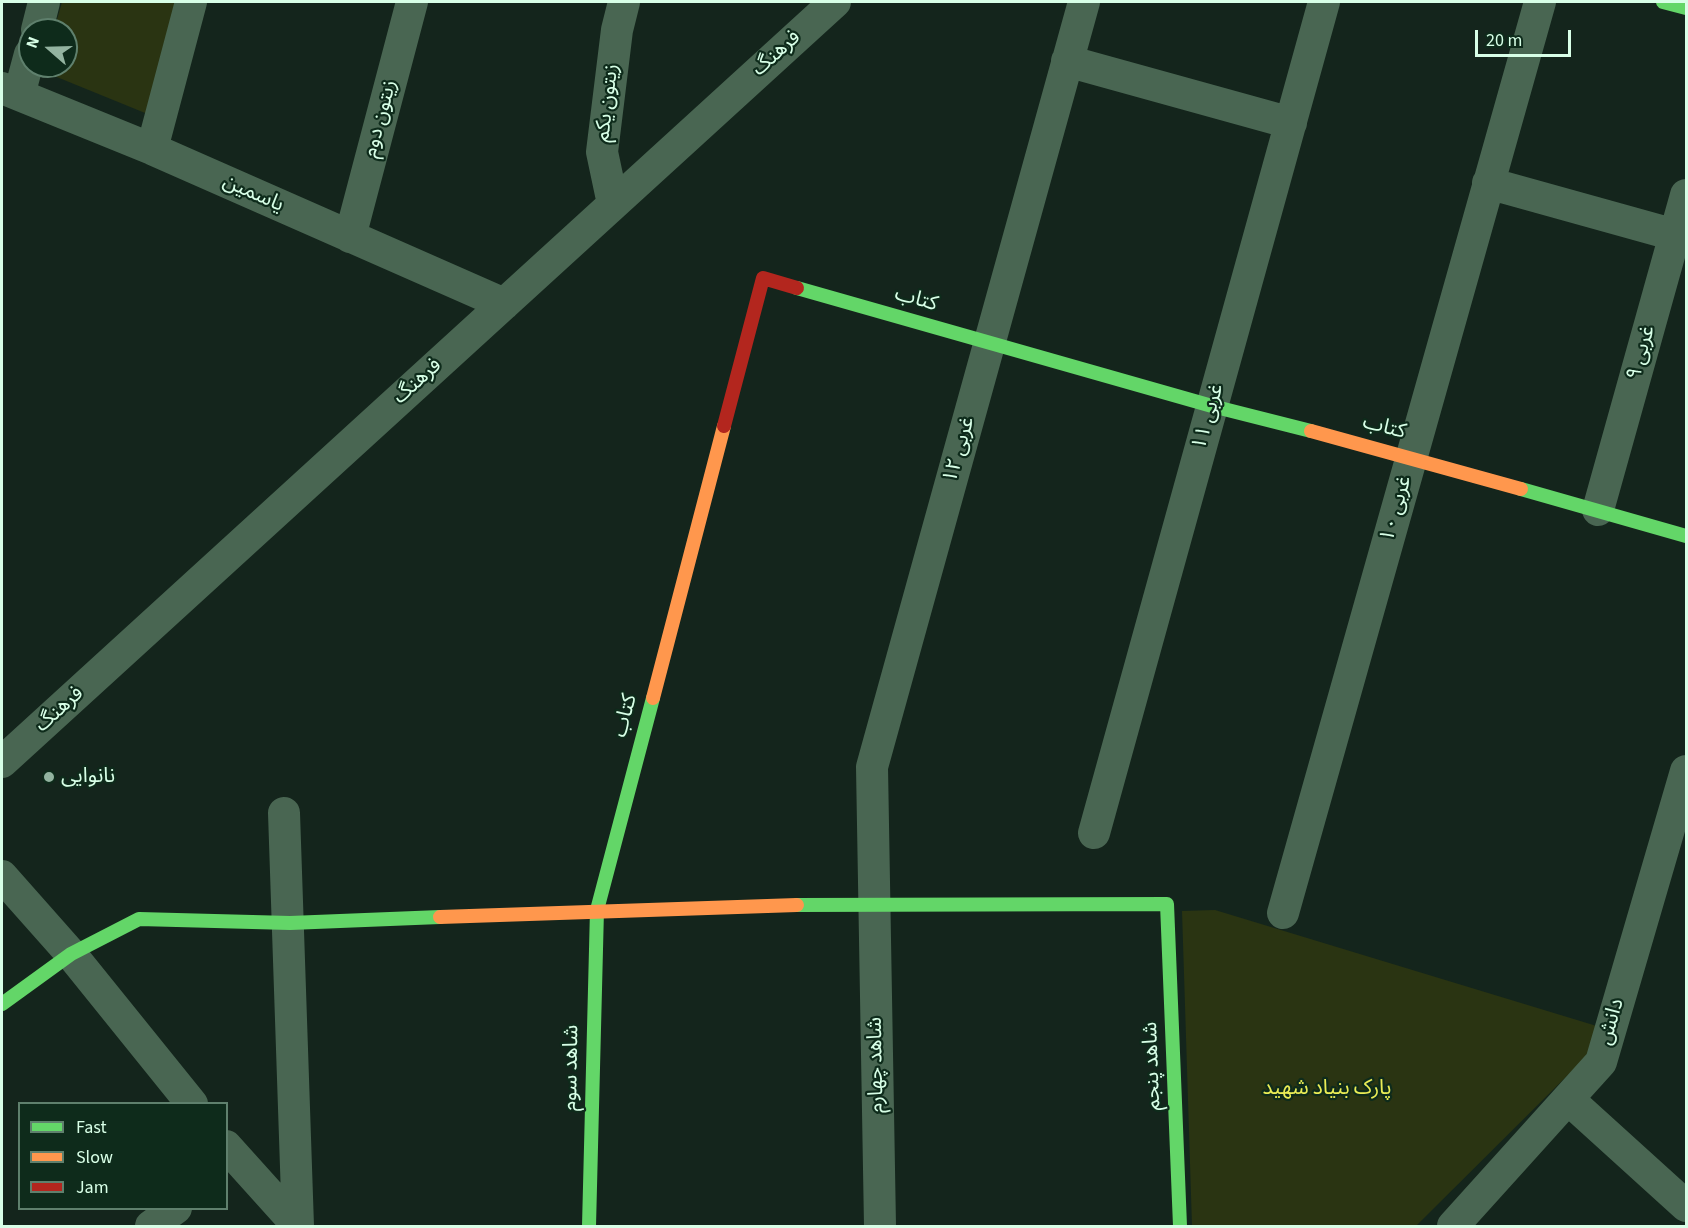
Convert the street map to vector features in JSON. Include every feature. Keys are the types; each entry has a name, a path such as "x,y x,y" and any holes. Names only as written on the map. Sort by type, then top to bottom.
{"street":[{"path":"40,18 44,2"},
{"path":"152,149 191,2"},
{"name":"زیتون دوم","path":"350,237 412,2"},
{"name":"زیتون یکم","path":"613,204 602,152 617,30 624,2"},
{"name":"فرهنگ","path":"2,762 834,2"},
{"name":"غربی ۱۲","path":"874,903 872,767 1084,2"},
{"name":"غربی ۱۱","path":"1094,834 1324,2"},
{"name":"غربی ۱۰","path":"1283,913 1540,2"},
{"path":"1663,2 1686,8"},
{"path":"1067,61 1291,123"},
{"path":"10,92 18,77"},
{"name":"یاسمین","path":"10,92 152,149 504,304"},
{"path":"1488,183 1675,235"},
{"name":"غربی ۹","path":"1598,510 1686,195"},
{"name":"کتاب","path":"597,910 763,278 1212,406 1411,457 1686,536"},
{"name":"دانش","path":"1453,1227 1601,1062 1686,771"},
{"path":"284,813 290,923 298,1226"},
{"path":"2,876 71,954 190,1102"},
{"path":"2,1004 71,954 139,919 290,923 597,910 874,903"},
{"name":"شاهد پنجم","path":"874,903 1167,904 1180,1227"},
{"name":"شاهد چهارم","path":"874,903 880,1227"},
{"name":"شاهد سوم","path":"589,1227 597,910"},
{"path":"1568,1099 1686,1206"},
{"path":"231,1159 298,1226"},
{"path":"151,1227 175,1210"}],"green space":[{"path":"62,2 180,2 150,115 59,78 78,78 78,18 57,18"},
{"name":"پارک بنیاد شهید","path":"1215,910 1600,1027 1585,1058 1416,1226 1192,1226 1182,911"}],"traffic: fast":[{"path":"1663,2 1686,8"},
{"path":"797,288 1212,406 1311,431"},
{"path":"1521,489 1686,536"},
{"path":"589,1226 597,910 653,698"},
{"path":"797,905 1167,904 1180,1226"},
{"path":"2,1004 71,954 139,919 290,923 440,917"}],"traffic: slow":[{"path":"653,698 724,426"},
{"path":"1311,431 1521,489"},
{"path":"440,917 797,905"}],"traffic: jam":[{"path":"724,426 763,278 797,288"}],"place":[{"name":"نانوایی","path":"49,777"}]}
